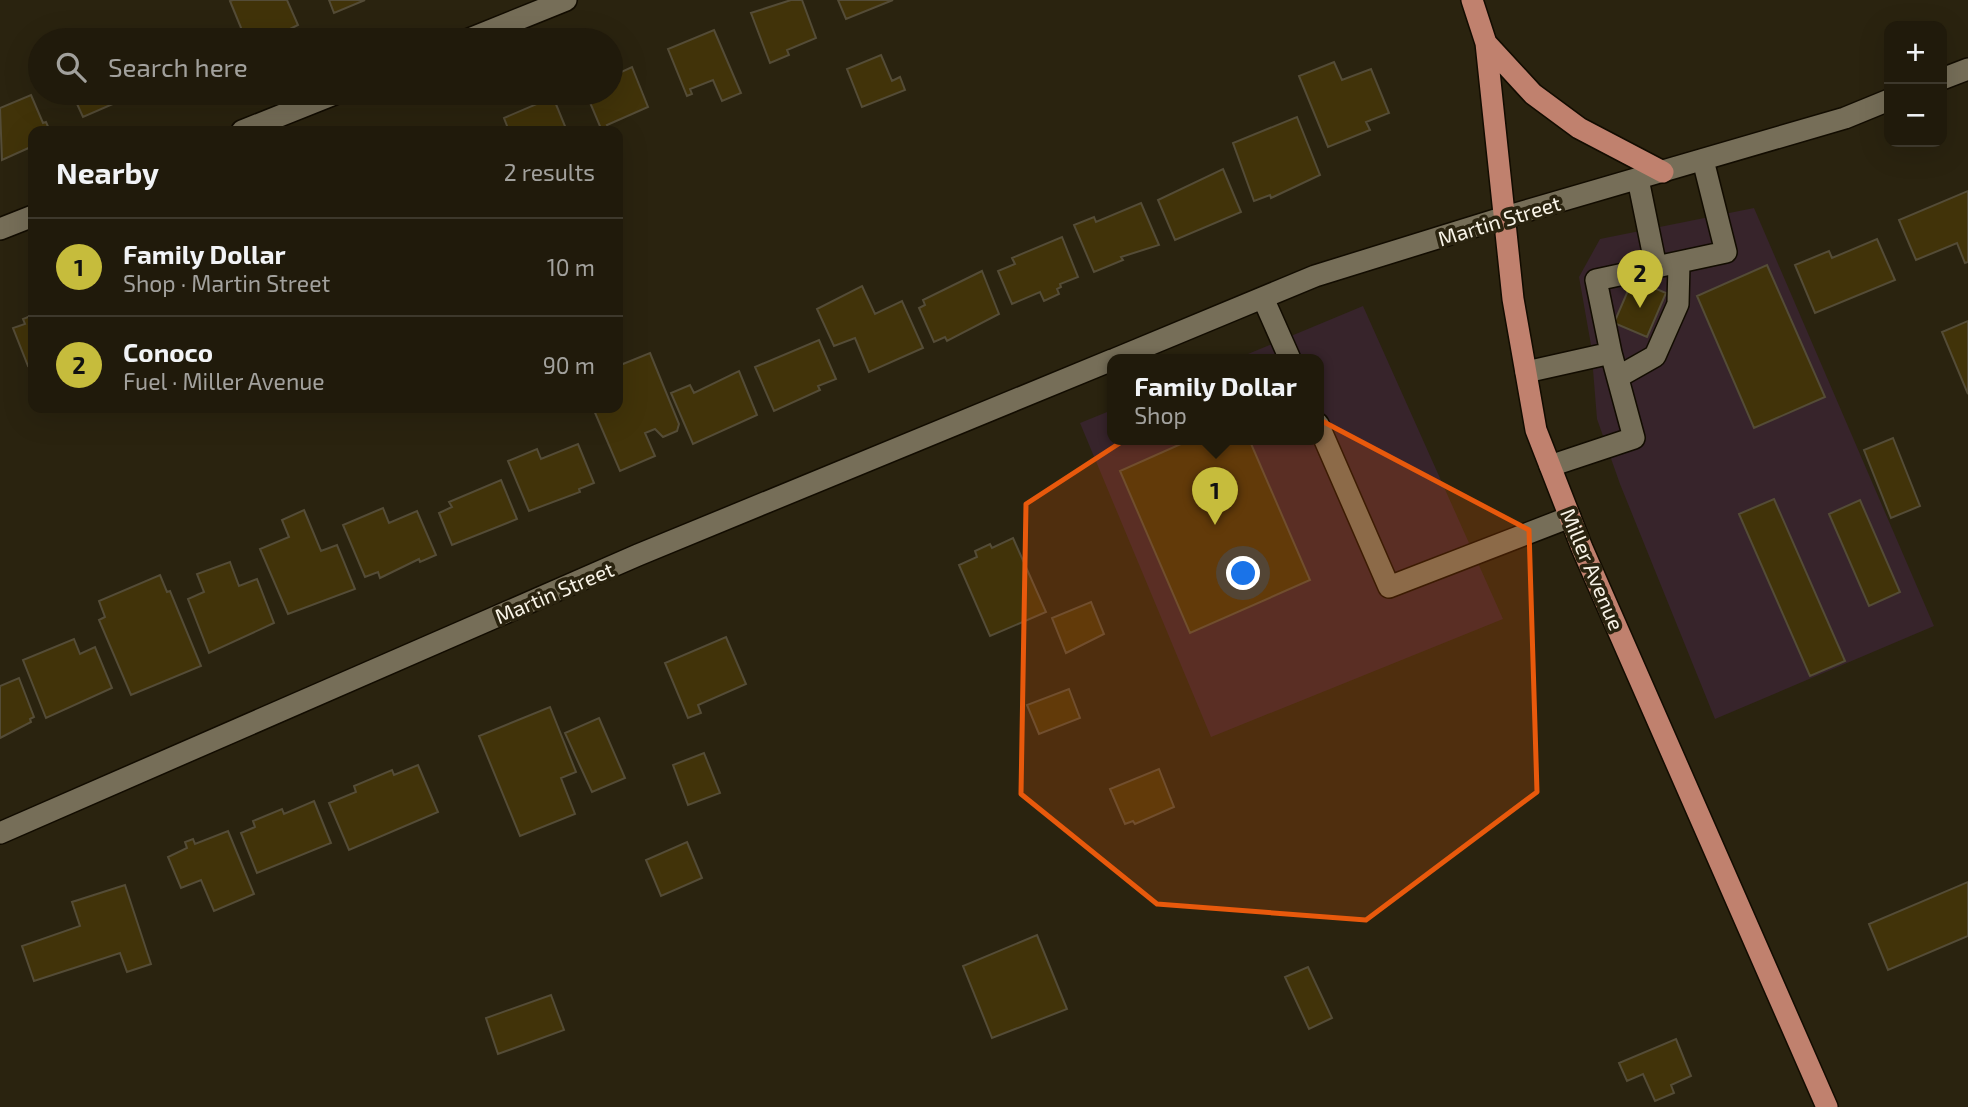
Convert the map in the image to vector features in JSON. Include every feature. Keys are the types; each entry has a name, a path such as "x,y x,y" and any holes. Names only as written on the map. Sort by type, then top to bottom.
{"main road":[{"name":"Miller Avenue","path":"1472,0 1486,43 1513,299 1536,430 1570,517 1827,1107"},
{"path":"1486,43 1533,94 1579,128 1663,172"}],"street":[{"path":"497,28 566,0"},
{"path":"1947,77 1968,69"},
{"name":"Martin Street","path":"1126,354 1315,276 1845,118 1884,102"},
{"path":"254,126 307,105"},
{"path":"1550,466 1634,438 1611,353 1596,281 1726,251 1703,160"},
{"path":"1638,179 1656,267"},
{"path":"0,229 28,218"},
{"path":"1618,377 1654,356 1678,304 1679,264"},
{"path":"1263,298 1288,354"},
{"path":"1526,372 1611,353"},
{"name":"Martin Street","path":"0,832 638,555 1107,362"},
{"path":"1324,438 1389,587 1570,517"}],"highlighted area":[{"path":"1229,372 1529,530 1537,792 1366,920 1157,904 1021,794 1026,504"}],"shaded area":[{"path":"1754,208 1934,626 1715,719 1620,484 1597,419 1591,345 1579,277 1600,239"},
{"path":"1363,306 1503,619 1211,737 1080,423 1107,412 1107,445 1324,445 1324,354 1248,354"}],"building":[{"path":"287,0 298,25 292,28 241,28 230,1"},
{"path":"329,0 365,0 334,13"},
{"path":"791,0 802,0 816,38 787,50 789,55 770,63 751,13"},
{"path":"838,0 893,0 846,19"},
{"path":"714,30 741,93 722,101 713,80 690,89 692,94 687,96 668,49"},
{"path":"881,55 892,81 900,77 905,90 862,107 847,69"},
{"path":"1334,62 1342,80 1371,69 1389,113 1366,122 1370,130 1328,147 1299,76"},
{"path":"632,67 648,107 608,126 600,126 591,105 623,105 623,71"},
{"path":"28,96 28,105 35,105 43,123 46,122 48,126 28,126 28,148 2,160 0,108"},
{"path":"78,105 111,105 83,117"},
{"path":"534,105 556,105 565,126 507,126 504,118"},
{"path":"1297,117 1320,175 1271,198 1270,195 1254,201 1233,143"},
{"path":"1223,169 1241,212 1175,240 1158,200"},
{"path":"1968,191 1968,262 1965,263 1957,243 1916,260 1899,220"},
{"path":"1141,203 1159,245 1121,257 1123,260 1094,272 1074,225 1094,217 1096,222"},
{"path":"1062,237 1078,277 1060,284 1061,287 1057,289 1059,294 1044,301 1040,292 1012,304 998,271 1015,264 1012,258"},
{"path":"1877,239 1895,280 1815,313 1795,265 1829,251 1832,258"},
{"path":"1767,265 1825,397 1754,428 1697,296"},
{"path":"982,271 999,314 947,341 945,337 934,342 919,308 925,305 923,300"},
{"path":"1633,279 1666,293 1647,337 1614,323"},
{"path":"862,286 875,314 902,301 923,348 869,372 855,338 834,346 817,309"},
{"path":"28,317 28,366 13,328 25,324 23,319"},
{"path":"1968,321 1968,394 1942,332"},
{"path":"819,340 836,379 818,386 820,390 774,411 755,367"},
{"path":"650,353 679,424 677,431 663,437 655,429 645,433 655,456 620,471 595,413 623,413 623,364"},
{"path":"739,371 757,415 693,444 671,393 690,385 694,393"},
{"path":"1893,438 1920,506 1891,518 1864,450"},
{"path":"578,444 594,483 579,489 580,492 529,511 508,461 537,449 541,459"},
{"path":"1178,445 1252,445 1310,580 1190,633 1120,471"},
{"path":"501,480 517,519 452,545 439,513 452,507 449,502"},
{"path":"1774,499 1845,661 1810,676 1739,514"},
{"path":"1860,500 1900,592 1869,606 1829,514"},
{"path":"383,508 389,523 417,511 436,555 420,562 419,559 380,578 378,572 365,577 343,525"},
{"path":"304,510 321,551 337,545 355,589 288,614 260,549 289,537 282,520"},
{"path":"1013,538 1046,612 990,636 959,565 977,557 975,551 990,544 992,548"},
{"path":"230,562 239,586 257,579 274,623 209,653 188,599 204,592 197,574"},
{"path":"160,575 167,592 170,591 201,666 131,695 99,620 105,617 99,601"},
{"path":"1091,602 1104,634 1066,653 1052,618"},
{"path":"726,637 746,684 698,705 701,713 688,718 665,663"},
{"path":"74,639 80,654 95,647 112,688 46,718 23,660"},
{"path":"19,678 34,717 30,719 31,722 0,738 0,686"},
{"path":"1069,689 1080,718 1039,734 1027,705"},
{"path":"550,707 576,772 561,778 575,814 520,836 479,736"},
{"path":"599,718 625,778 592,792 565,733"},
{"path":"704,753 720,793 688,805 673,765"},
{"path":"418,765 438,812 349,850 329,803 356,792 354,786 392,770 394,775"},
{"path":"1159,769 1174,807 1135,824 1133,821 1125,824 1110,789"},
{"path":"314,801 331,843 257,873 241,833 255,827 253,821 282,809 284,814"},
{"path":"228,831 254,894 214,911 201,880 181,888 168,857 187,848 185,842 193,839 195,844"},
{"path":"687,842 702,878 661,896 646,860"},
{"path":"1968,882 1968,936 1888,970 1869,924"},
{"path":"125,885 151,964 127,972 120,953 34,981 22,946 80,926 72,902"},
{"path":"1037,935 1067,1009 992,1038 963,966"},
{"path":"1308,967 1332,1018 1309,1029 1285,977"},
{"path":"551,995 564,1030 498,1054 486,1018"},
{"path":"1676,1039 1691,1076 1671,1085 1674,1093 1655,1101 1643,1074 1627,1081 1619,1063"}],"place":[{"name":"Conoco","path":"1640,308"},
{"name":"Family Dollar","path":"1215,525"}]}
